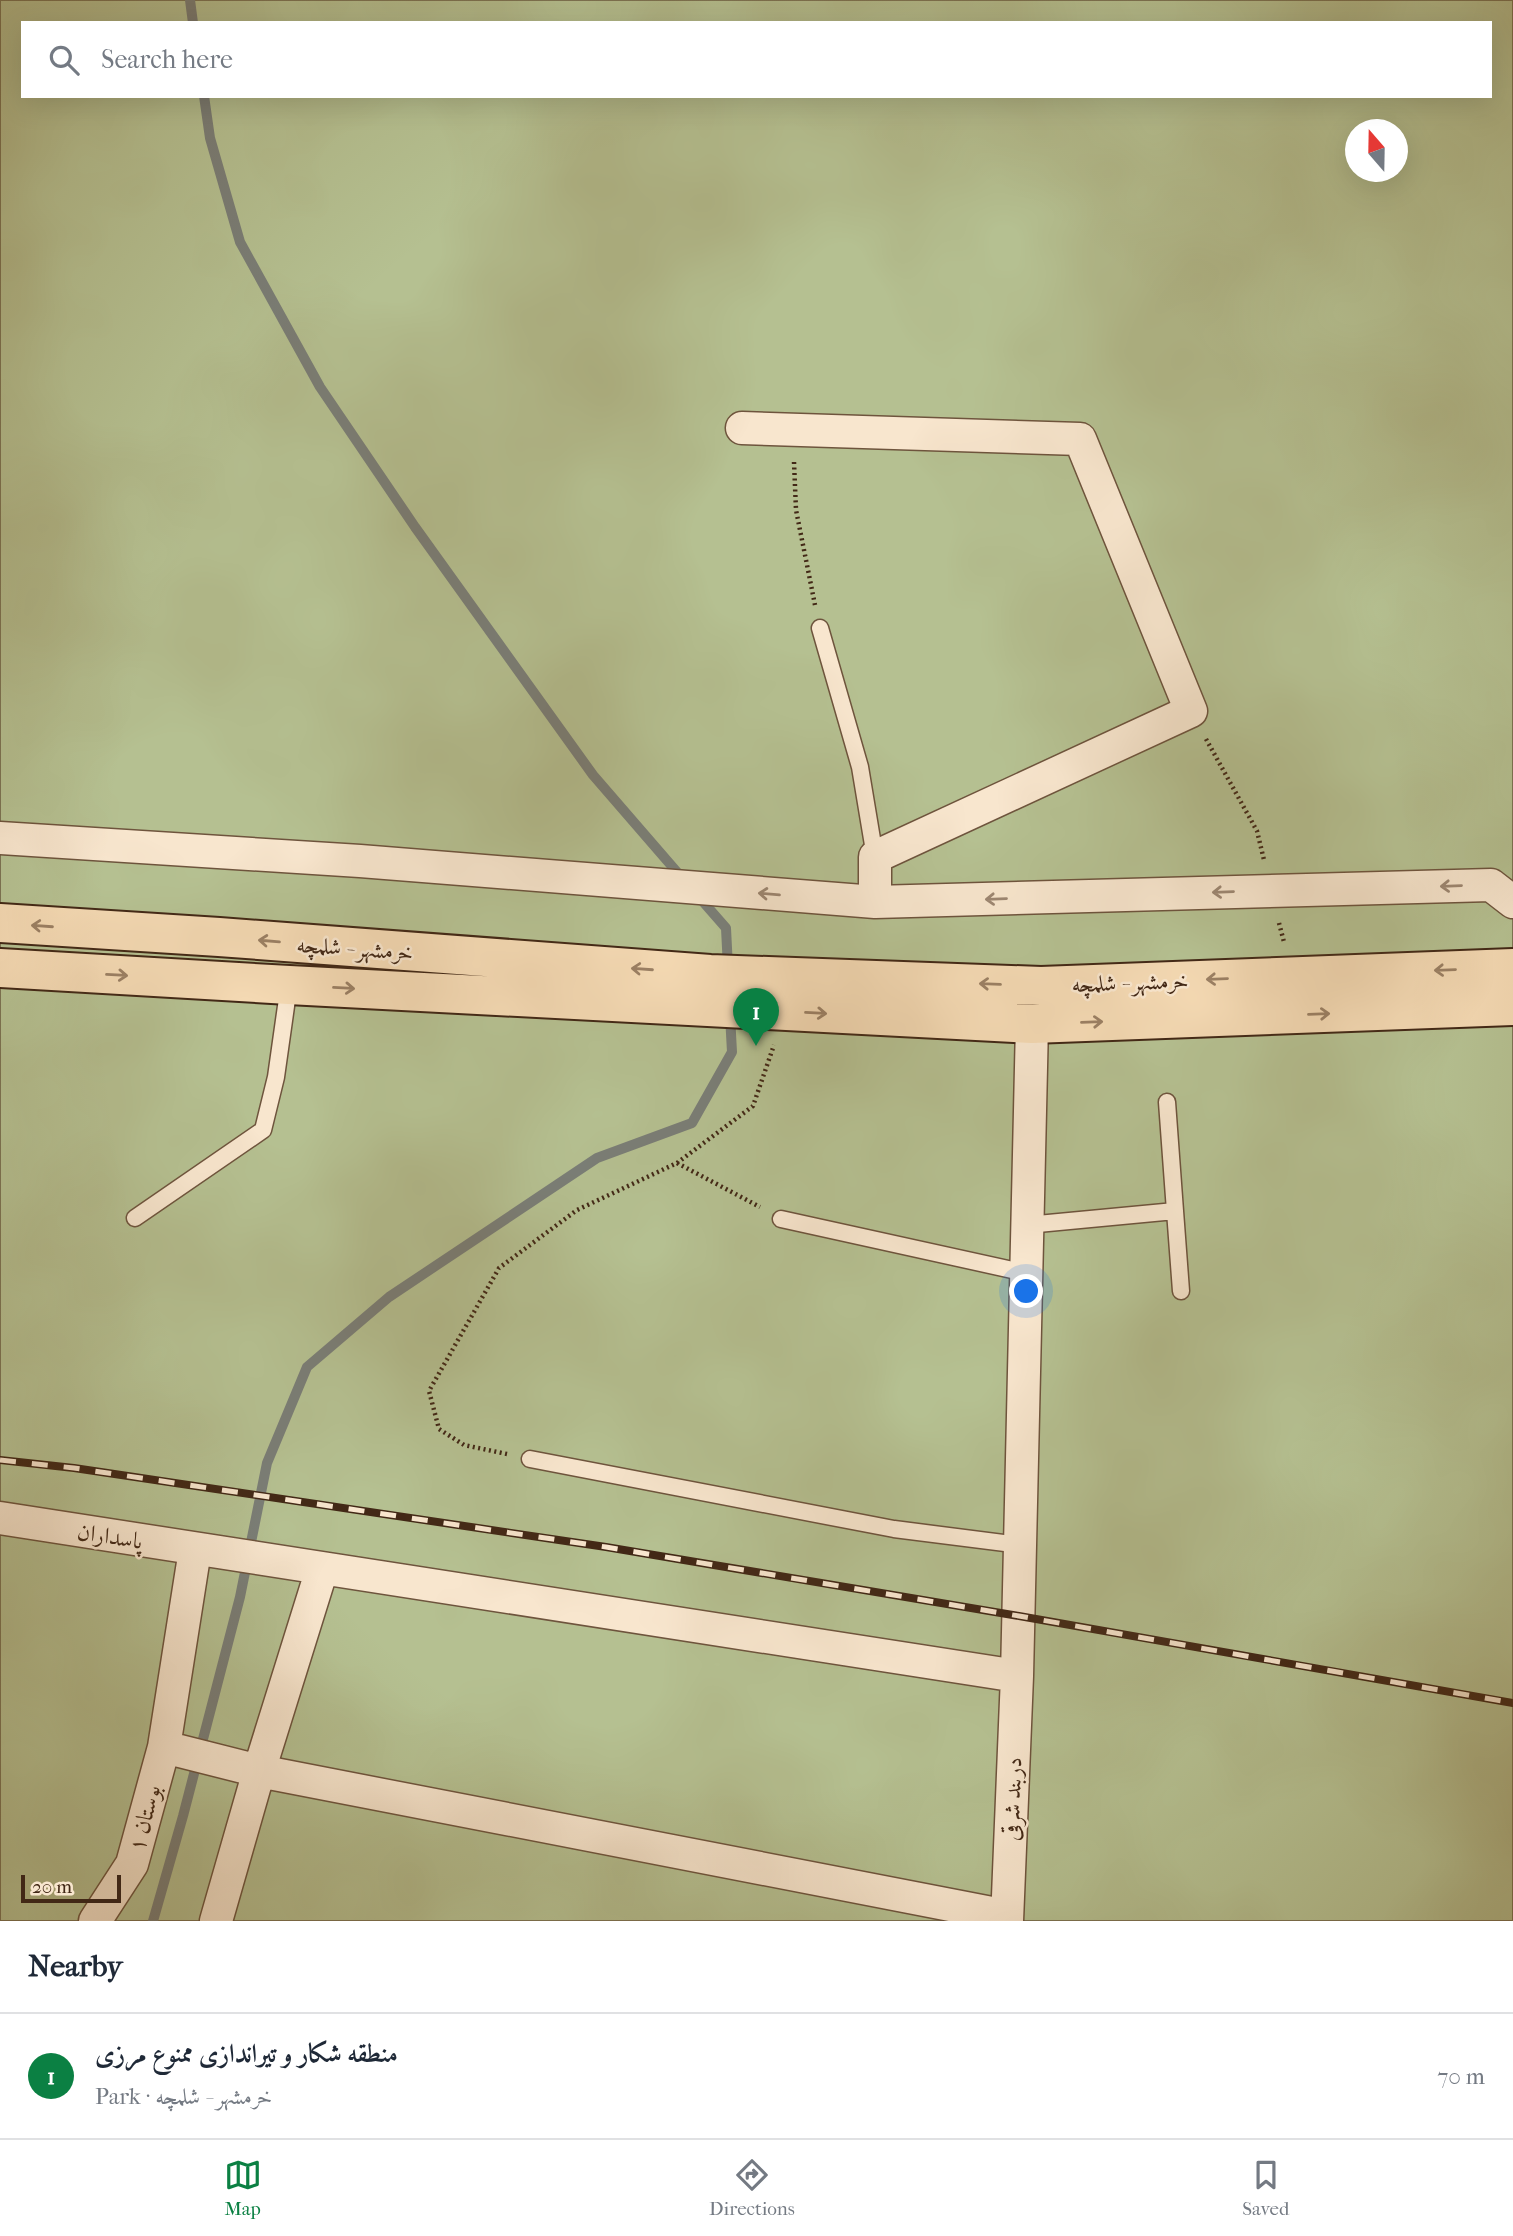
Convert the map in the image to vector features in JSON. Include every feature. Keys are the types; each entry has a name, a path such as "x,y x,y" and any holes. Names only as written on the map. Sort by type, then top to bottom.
{"highway":[{"name":"خرمشهر - شلمچه","path":"0,923 219,937 728,992 785,1011 1031,1024 1513,1006"},
{"name":"خرمشهر - شلمچه","path":"0,968 289,985 728,992 1041,986 1513,968"}],"street":[{"path":"742,428 1080,439 1191,711 875,857 875,902"},
{"path":"0,838 360,861 875,902 1491,885 1513,902"},
{"name":"دربند شرقی","path":"1007,1919 1017,1676 1031,1024"},
{"name":"پاسداران","path":"0,1518 1017,1676"},
{"name":"بوستان ۱","path":"95,1921 132,1864 172,1749 207,1552"},
{"path":"216,1921 245,1767 322,1569"},
{"path":"172,1749 245,1767 1007,1919"}],"lane":[{"path":"820,628 860,767 875,857"},
{"path":"135,1218 262,1130 276,1077 289,985"},
{"path":"1167,1102 1181,1291"},
{"path":"1027,1225 1175,1211"},
{"path":"781,1219 1026,1273"},
{"path":"530,1458 894,1529 1020,1545"}],"path":[{"path":"793,429 796,510 820,628"},
{"path":"1191,711 1256,831 1266,871"},
{"path":"1276,910 1292,976"},
{"path":"530,1458 464,1445 439,1429 429,1391 499,1268 577,1210 677,1163 753,1107 785,1011"},
{"path":"677,1163 781,1219"}],"green space":[{"path":"0,0 1513,0 1513,1921 0,1921"}],"waterway":[{"path":"190,0 193,21"},
{"path":"204,98 210,138 240,242 320,387 415,527 593,775 683,879"},
{"path":"698,896 726,928 728,968"},
{"path":"153,1921 240,1597 267,1463 307,1367 389,1297 597,1158 692,1123 732,1052 730,1015"}],"railway":[{"path":"0,1460 74,1468 606,1547 1513,1703"}],"place":[{"name":"منطقه شکار و تیراندازی ممنوع مرزی","path":"756,1046"}]}
